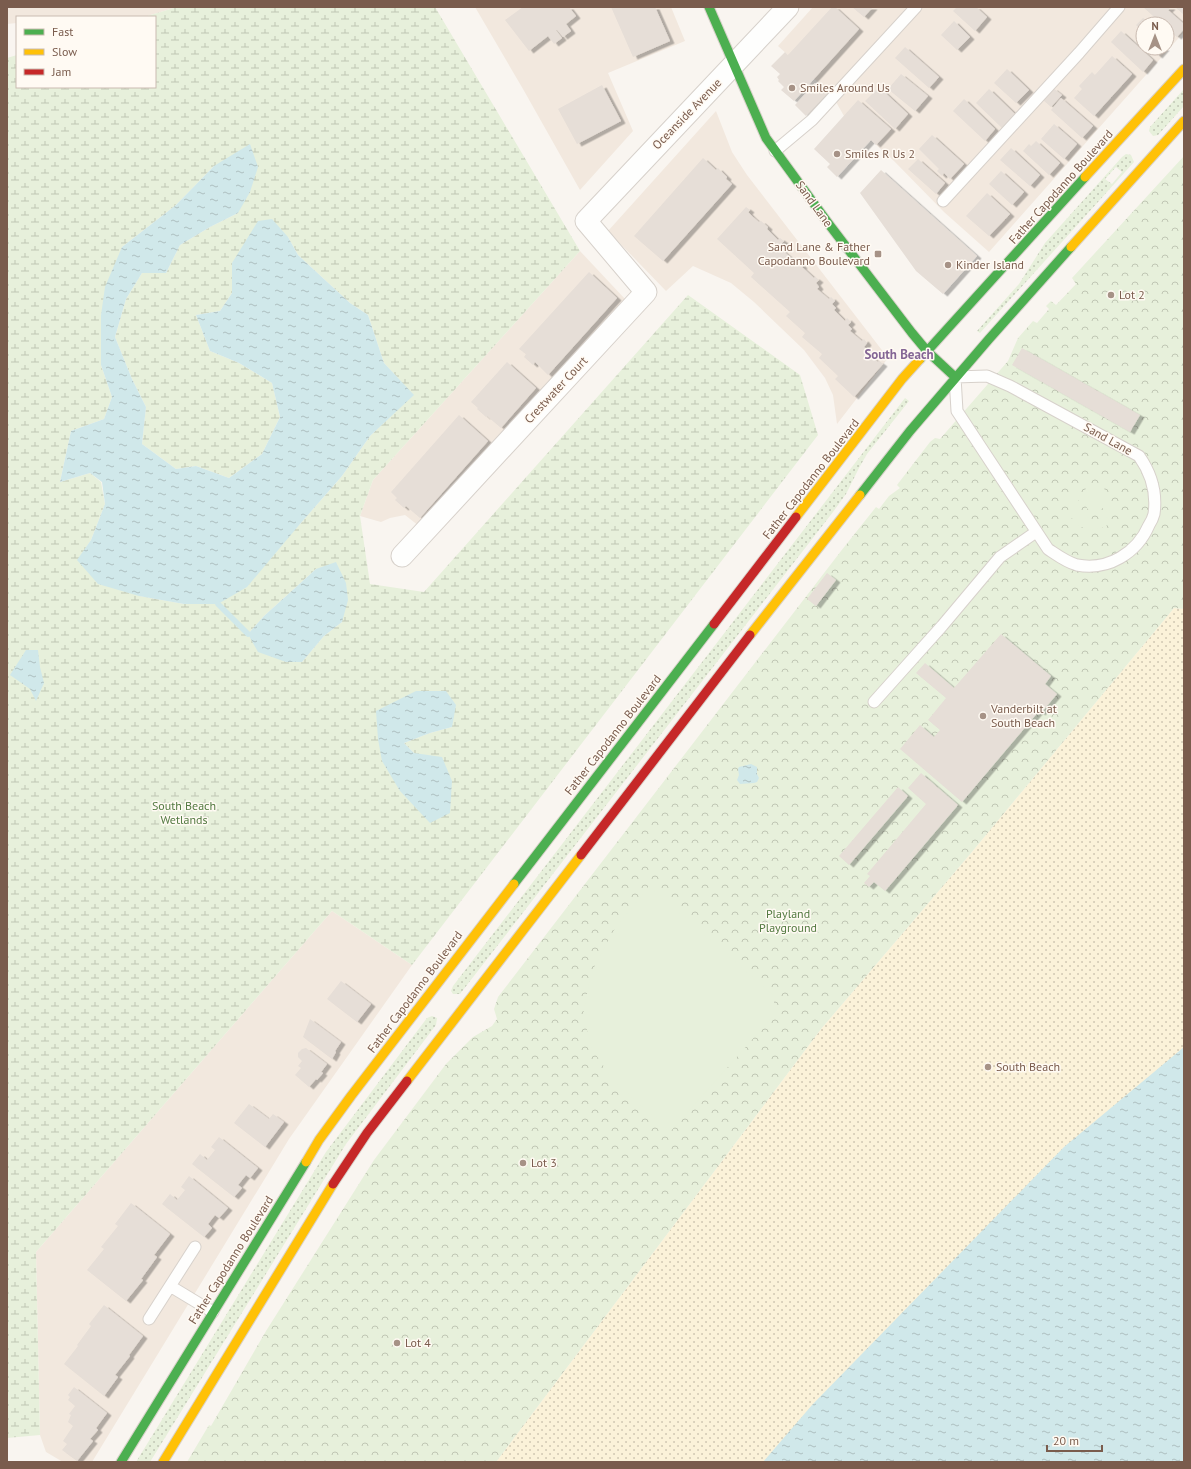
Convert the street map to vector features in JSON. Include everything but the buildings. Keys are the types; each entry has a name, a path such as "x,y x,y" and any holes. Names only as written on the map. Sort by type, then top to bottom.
{"main road":[{"name":"Sand Lane","path":"709,7 766,138 828,223 927,351 955,376"},
{"name":"Father Capodanno Boulevard","path":"121,1462 319,1140 346,1102 897,386 927,351 1129,135 1184,69"},
{"path":"163,1462 340,1173 367,1133 910,431 955,376 1150,154 1184,121"}],"street":[{"name":"Oceanside Avenue","path":"586,221 788,7"},
{"name":"Crestwater Court","path":"402,556 646,292 586,221"}],"lane":[{"path":"775,150 812,120 916,7"},
{"path":"942,201 1079,53 1119,7"},
{"name":"Sand Lane","path":"955,376 987,376 1010,386 1140,456 1152,479 1155,496 1154,515 1139,543 1123,557 1107,564 1092,566 1077,564 1061,558 1048,549 957,411 955,376"},
{"path":"874,702 942,626 1000,557 1036,532"},
{"path":"149,1319 194,1247"},
{"path":"170,1286 213,1312"}],"shaded area":[{"path":"7,7 177,7 147,16 16,16 16,23 7,24"},
{"path":"475,7 671,7 685,41 608,73 633,131 580,190"},
{"path":"813,7 1184,7 1184,32 1175,42 1175,16 1135,16 1135,56 1163,56 989,252 944,212 894,161 844,116 832,95 778,46"},
{"path":"716,111 732,152 747,175 888,358 837,424 833,395 825,378 804,350 754,302 731,283 693,266 666,291 608,231"},
{"path":"580,251 625,299 419,526 405,515 390,518 381,522 360,516 373,480"},
{"path":"332,911 412,965 289,1139 92,1462 63,1462 46,1452 40,1435 36,1252"}],"green space":[{"name":"South Beach Wetlands","path":"177,7 435,7 580,251 373,480 360,516 370,584 424,592 688,295 800,375 818,435 412,965 332,911 36,1252 40,1435 7,1438 7,58 16,55 16,88 156,88 156,16 147,16","holes":["214,166 238,213 210,227 180,245 166,273 142,273 126,299 115,337 132,379 146,407 142,444 176,469 196,466 229,478 262,454 280,417 272,383 239,363 210,351 196,315 220,311 232,293 232,263 288,237 298,255 350,303 368,315 384,363 413,395 370,436 342,476 300,524 218,604 184,604 140,596 78,560 91,540 105,504 101,482 90,473 60,482 71,431 104,419 112,397 101,365 101,315 122,247 176,205","316,569 342,622 324,636 302,662 286,662 248,634 264,616","376,711 452,727 430,733 404,743 414,753 430,823"]},
{"path":"1184,89 1184,106 1158,135 1153,136 1149,131 1150,127"},
{"path":"1126,154 1131,155 1134,162 980,333 977,331 1019,284 1045,243","holes":["1116,167 1122,172 1112,184 1105,179"]},
{"name":"Playland Playground","path":"1184,156 1184,609 1174,608 971,853 821,1029 496,1462 187,1462 209,1425 211,1426 266,1331 374,1160 446,1064 473,1037 492,1026 497,1019 494,1009 498,997 876,507 879,509 889,496 900,488 897,485 930,442 935,438 940,439 1008,361 1018,338 1033,321 1037,323 1049,309 1046,306 1051,301 1056,305 1076,284 1072,278"},
{"path":"905,398 909,401 867,454 846,494 833,512 460,994 453,994 451,991 453,986"},
{"path":"1094,486 1107,491 1111,499 1108,513 1103,508 1095,512 1088,510 1086,504 1089,496 1083,491"},
{"path":"1073,487 1080,494 1077,502 1077,508 1079,508 1080,514 1086,519 1087,517 1092,519 1092,521 1099,521 1099,519 1105,516 1112,522 1102,528 1093,529 1084,528 1076,523 1068,508 1069,498"},
{"path":"649,886 774,996 774,1015 670,1132 613,1080 592,1049 583,1015 591,973 614,930"},
{"path":"432,1016 437,1018 436,1025 346,1144 150,1462 136,1462 326,1152 427,1018"}],"sand":[{"name":"South Beach","path":"1174,608 1184,609 1184,1105 822,1462 496,1462 821,1029 971,853"}],"water":[{"path":"250,144 258,167 250,192 238,213 210,227 180,245 166,273 142,273 126,299 115,337 132,379 146,407 142,444 176,469 196,466 229,478 262,454 280,417 272,383 239,363 210,351 196,315 220,311 232,293 232,263 258,221 272,219 288,237 298,255 350,303 368,315 384,363 414,395 370,436 342,476 247,587 218,604 184,604 139,596 98,584 77,560 91,540 105,504 102,482 90,473 60,482 71,431 104,419 112,397 101,365 101,315 105,287 122,247 176,205 214,166"},
{"path":"336,562 346,583 348,600 342,622 324,636 302,662 286,662 258,652 248,634 264,616 316,569"},
{"path":"26,650 38,650 44,683 36,701 30,689 10,675"},
{"path":"416,691 446,691 456,705 452,727 430,733 404,743 414,753 442,757 452,781 450,813 430,823 400,791 382,761 378,739 376,711"},
{"path":"751,764 757,767 757,774 759,778 757,782 740,784 737,780 739,775 739,767"},
{"path":"1184,1047 1184,1462 763,1462 812,1405 1064,1147"}],"waterway":[{"path":"218,604 248,634"}],"traffic: fast":[{"path":"709,7 766,138 828,223 912,333 927,351 955,377"},
{"path":"920,359 1085,177"},
{"path":"860,495 910,431 1071,247"},
{"path":"514,884 714,624"},
{"path":"121,1462 306,1162"}],"traffic: slow":[{"path":"1085,177 1184,69"},
{"path":"1071,247 1184,121"},
{"path":"796,517 902,379 920,359"},
{"path":"750,635 860,495"},
{"path":"407,1081 581,855"},
{"path":"306,1162 319,1140 351,1096 514,884"},
{"path":"163,1462 333,1184"}],"traffic: jam":[{"path":"714,624 796,517"},
{"path":"581,855 750,635"},
{"path":"333,1184 367,1133 407,1081"}],"place":[{"name":"Smiles Around Us","path":"792,88"},
{"name":"Smiles R Us 2","path":"837,154"},
{"name":"Sand Lane & Father Capodanno Boulevard","path":"878,254"},
{"name":"Kinder Island","path":"948,265"},
{"name":"Lot 2","path":"1111,295"},
{"name":"Vanderbilt at South Beach","path":"983,716"},
{"name":"South Beach","path":"988,1067"},
{"name":"Lot 3","path":"523,1163"},
{"name":"Lot 4","path":"397,1343"}],"district":[{"name":"South Beach","path":"899,354"}]}
